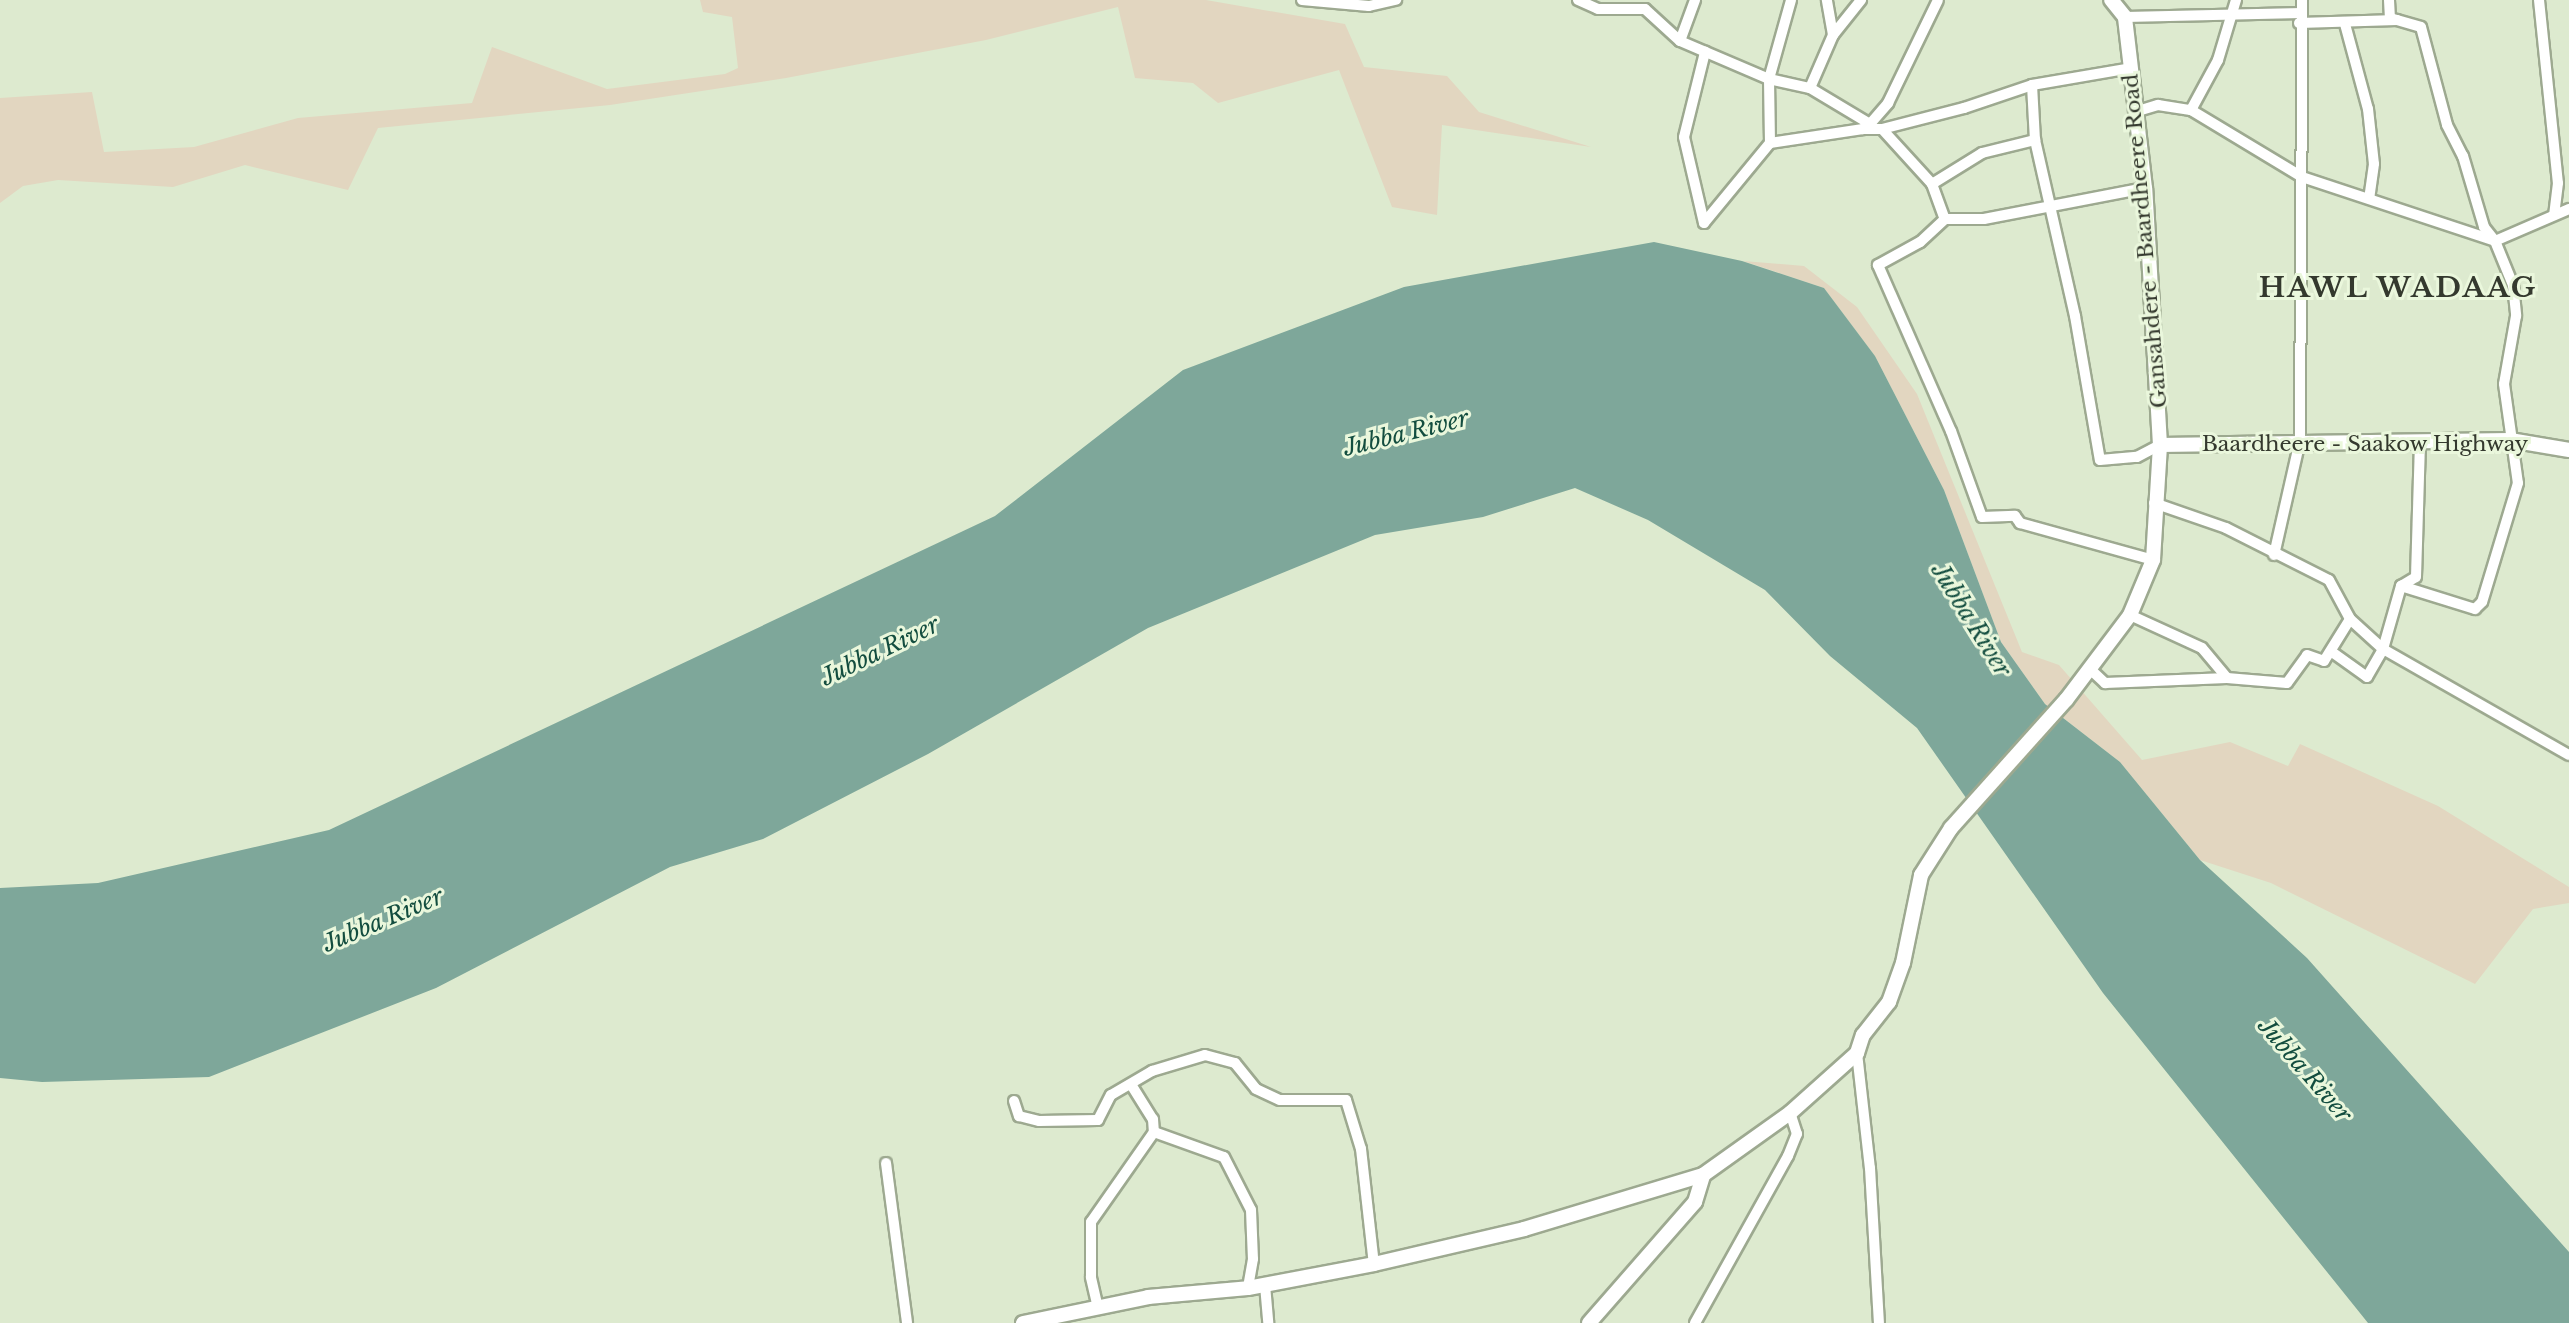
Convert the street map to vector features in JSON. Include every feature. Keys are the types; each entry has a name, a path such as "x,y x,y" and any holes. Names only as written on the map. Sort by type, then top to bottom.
{"main road":[{"path":"2111,0 2125,17"},
{"name":"Gansahdere - Baardheere Road","path":"2125,17 2138,111 2160,445 2154,503 2153,560"},
{"name":"Baardheere - Saakow Highway","path":"2160,445 2510,440 2569,450"},
{"path":"1023,1323 1148,1297 1248,1289 1374,1264 1524,1230 1703,1175 1790,1113 1857,1053 1863,1035 1889,1002 1903,963 1921,875 1951,828 2066,700 2130,615 2153,560"},
{"path":"1588,1323 1695,1202 1703,1175"}],"street":[{"path":"1301,0 1369,6 1396,0"},
{"path":"1578,0 1598,9 1645,9"},
{"path":"1637,0 1680,41 1769,79 1810,88 1866,126"},
{"path":"1705,52 1684,137 1704,223 1770,143 1769,79 1791,0"},
{"path":"1827,0 1833,35"},
{"path":"1810,88 1833,35 1861,0"},
{"path":"1866,126 1888,103 1938,0"},
{"path":"2274,555 2300,441 2302,0"},
{"path":"2389,0 2390,18 2404,19 2421,27 2447,125 2463,156 2484,228 2495,241 2513,285 2516,316 2504,384 2518,483 2482,603 2475,609 2401,586"},
{"path":"2539,0 2558,183 2554,215"},
{"path":"1680,41 1692,2"},
{"path":"2125,17 2236,6 2345,24 2404,19"},
{"path":"2191,110 2218,60 2236,6"},
{"path":"2345,24 2368,109 2374,164 2369,199"},
{"path":"1770,143 1866,126 1882,129 2032,85 2131,68"},
{"path":"2032,85 2035,141 2052,203 2100,460 2137,457 2160,445"},
{"path":"2138,111 2158,105 2191,110 2302,177 2495,241 2569,209"},
{"path":"1882,129 1932,184 1945,219"},
{"path":"1932,184 1982,153 2035,141"},
{"path":"2144,188 2052,203 1984,219 1945,219 1920,242 1878,265 1951,431 1982,517 2015,516 2020,523 2153,560"},
{"path":"2332,652 2367,677 2383,649 2401,586 2416,577 2420,441"},
{"path":"2154,503 2226,528 2274,555 2329,580 2350,619 2383,649 2569,755"},
{"path":"2130,615 2202,648 2227,678"},
{"path":"2090,669 2105,683 2227,678 2287,683 2307,655 2324,661 2350,619"},
{"path":"1857,1053 1870,1168 1879,1323"},
{"path":"1014,1101 1019,1116 1039,1121 1098,1120 1111,1095 1132,1086 1152,1070 1205,1055 1235,1063 1256,1089 1280,1100 1346,1100 1361,1149 1374,1264"},
{"path":"1098,1308 1091,1277 1091,1222 1154,1132 1153,1119 1132,1086"},
{"path":"1695,1323 1788,1156 1797,1134 1790,1113"},
{"path":"1154,1132 1224,1157 1251,1210 1254,1259 1248,1289"},
{"path":"886,1163 907,1323"},
{"path":"1265,1285 1268,1323"}],"shaded area":[{"path":"700,0 1206,0 1345,24 1364,67 1447,76 1479,112 1591,147 1442,125 1437,215 1392,207 1339,70 1218,103 1193,83 1135,78 1118,7 986,40 786,78 610,105 378,128 348,190 245,165 173,187 58,180 23,186 0,203 0,98 92,92 104,152 194,147 298,118 472,103 492,47 607,89 725,74 738,68 732,17 703,12"},
{"path":"1743,261 1804,266 1857,307 1917,394 2022,652 2059,665 2142,760 2230,742 2288,766 2300,744 2438,806 2569,887 2569,903 2533,909 2475,984 2271,883 2200,860 2120,762 2045,704 2001,642 1944,490 1875,356 1824,288"}],"water":[{"name":"Jubba River","path":"1654,242 1742,261 1824,288 1875,356 1944,490 2001,642 2045,704 2120,762 2200,860 2307,958 2569,1252 2569,1323 2368,1323 2103,993 1917,728 1830,656 1765,590 1648,520 1575,488 1483,517 1375,535 1148,628 928,754 763,839 670,867 436,988 209,1077 42,1082 0,1078 0,888 98,883 329,830 995,516 1183,370 1404,287"}],"district":[{"name":"HAWL WADAAG","path":"2398,288"}]}
